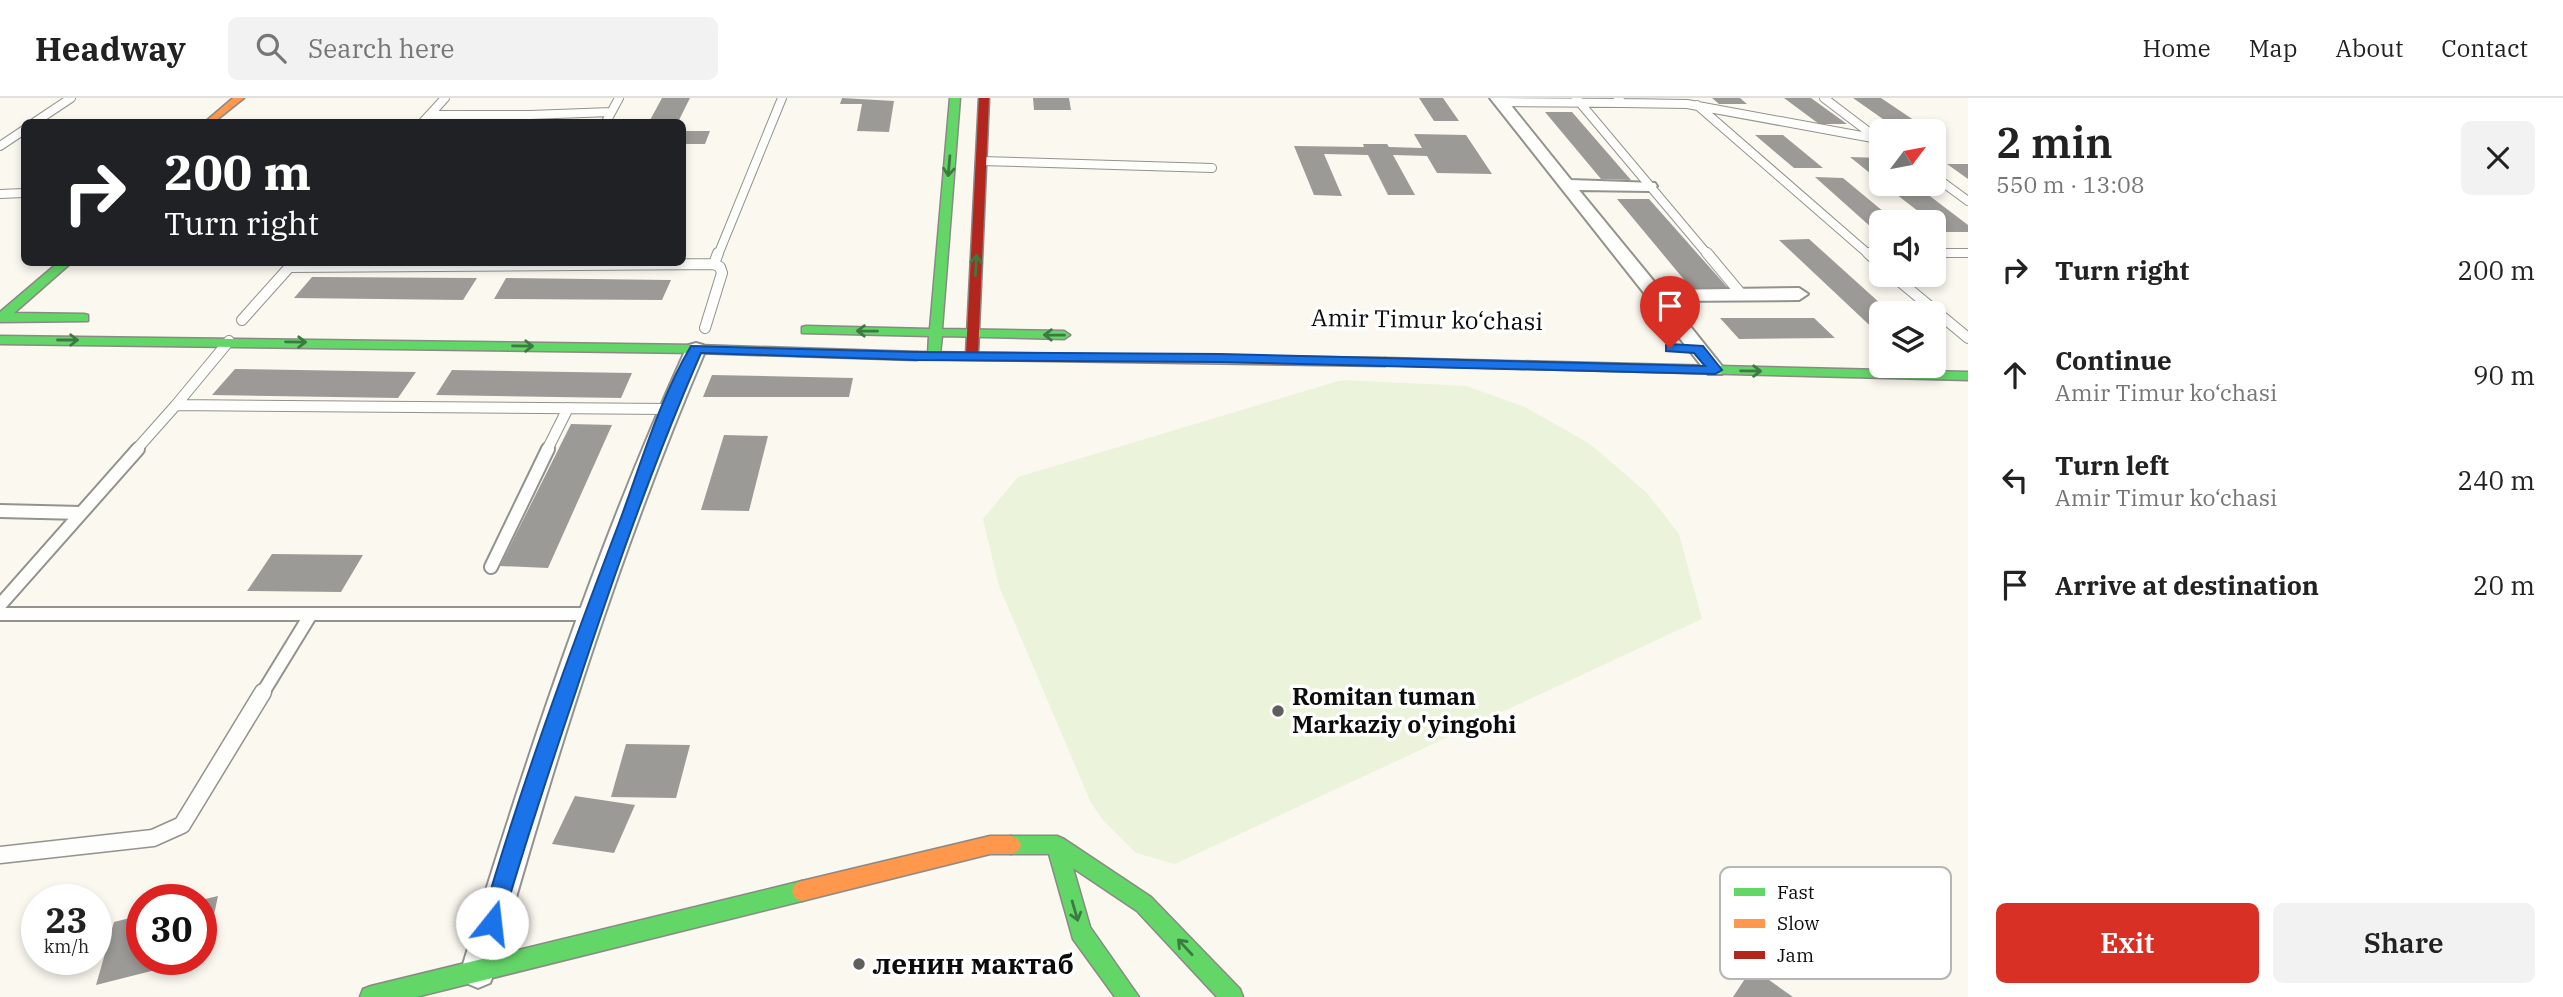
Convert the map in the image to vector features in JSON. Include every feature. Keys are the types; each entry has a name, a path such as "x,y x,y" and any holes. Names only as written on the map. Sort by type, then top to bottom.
{"street":[{"path":"934,356 955,98"},
{"path":"972,357 984,98"},
{"path":"1498,100 1715,370"},
{"path":"215,119 246,102"},
{"path":"235,119 246,102"},
{"path":"1567,185 1649,186"},
{"path":"1,317 62,266"},
{"path":"1656,296 1799,294"},
{"path":"1,317 96,318"},
{"path":"235,320 269,320"},
{"path":"788,330 1086,336"},
{"path":"478,971 512,851 592,614 669,409 702,333"},
{"name":"Amir Timur ko‘chasi","path":"0,340 229,341 702,333 934,356 1220,358 1968,376"},
{"path":"1670,348 1724,349"},
{"path":"371,997 990,845 1056,845 1144,904 1232,997"},
{"path":"1056,845 1081,932 1128,997"}],"lane":[{"path":"40,119 71,98"},
{"path":"426,119 445,98"},
{"path":"608,119 619,98"},
{"path":"714,264 782,98"},
{"path":"1824,98 1869,132"},
{"path":"1498,100 1689,102 1869,138"},
{"path":"1578,100 1742,295"},
{"path":"1689,102 1869,255"},
{"path":"430,115 527,119 611,112"},
{"path":"0,146 21,132"},
{"path":"981,161 1212,168"},
{"path":"1946,185 1968,201"},
{"path":"0,194 21,193"},
{"path":"1946,253 1968,253"},
{"path":"686,264 714,264 720,267 722,273 702,333"},
{"path":"235,320 291,266"},
{"path":"1906,287 1968,338"},
{"path":"0,605 229,341"},
{"path":"176,405 669,409"},
{"path":"491,567 568,408"},
{"path":"0,511 81,513"},
{"path":"0,614 592,614"},
{"path":"0,855 153,838 181,825 311,614"}],"green space":[{"name":"Romitan tuman Markaziy o'yingohi","path":"1342,380 1466,386 1525,407 1590,444 1647,493 1679,534 1702,619 1175,864 1136,853 1103,820 1091,803 999,586 983,519 1018,477"}],"building":[{"path":"662,98 690,98 680,119 651,119"},
{"path":"842,98 894,101 889,132 857,131 862,104 840,104"},
{"path":"1033,98 1069,98 1071,110 1034,110"},
{"path":"1419,98 1443,98 1459,121 1434,121"},
{"path":"1712,98 1740,98 1747,104 1719,104"},
{"path":"1784,98 1811,98 1847,124 1819,124"},
{"path":"1853,98 1881,98 1912,119 1883,119"},
{"path":"1545,112 1572,112 1631,180 1601,179"},
{"path":"686,131 710,131 705,144 686,144"},
{"path":"1414,134 1466,135 1492,174 1437,173 1427,156 1393,155 1415,195 1388,195 1368,155 1324,154 1342,196 1314,195 1294,146 1364,147 1363,144 1387,144 1389,147 1422,148"},
{"path":"1755,135 1783,135 1823,168 1794,168"},
{"path":"1850,157 1869,158 1869,172"},
{"path":"1947,164 1968,164 1968,179"},
{"path":"1815,177 1843,178 1882,210 1869,210 1869,225"},
{"path":"1898,196 1930,196 1968,225 1968,232 1946,232 1946,210 1917,210"},
{"path":"1617,199 1649,199 1728,288 1691,288"},
{"path":"1809,239 1878,301 1869,301 1869,325 1779,240"},
{"path":"312,277 477,278 463,300 294,298"},
{"path":"506,278 671,280 662,300 494,299"},
{"path":"1720,318 1814,318 1835,338 1739,339"},
{"path":"235,369 416,372 398,398 212,395"},
{"path":"452,370 632,373 621,398 436,395"},
{"path":"712,375 853,378 849,397 703,397"},
{"path":"571,424 612,425 548,568 500,566"},
{"path":"724,435 768,436 749,511 701,510"},
{"path":"272,554 363,555 341,592 247,591"},
{"path":"626,744 690,745 676,798 611,797"},
{"path":"575,796 635,805 614,853 552,844"},
{"path":"126,919 126,975 136,975 96,985 99,975 112,975 114,922"},
{"path":"1745,979 1768,979 1793,997 1733,997"}],"traffic: fast":[{"path":"934,354 955,98"},
{"path":"0,318 62,266"},
{"path":"2,316 84,318"},
{"path":"806,330 1064,335"},
{"path":"0,340 696,349 917,356"},
{"path":"1385,362 1968,376"},
{"path":"1011,845 1057,845 1144,904 1232,997"},
{"path":"1057,845 1081,932 1128,997"},
{"path":"371,997 802,891"}],"traffic: slow":[{"path":"213,119 239,98"},
{"path":"917,356 1385,362"},
{"path":"802,891 990,845 1011,845"}],"traffic: jam":[{"path":"972,354 984,98"}],"place":[{"name":"Romitan tuman Markaziy o'yingohi","path":"1278,711"},
{"name":"ленин мактаб","path":"859,964"}],"route":[{"path":"492,923 512,851 592,614 669,409 696,349 915,356 1220,358 1715,370 1698,349 1670,348"}]}
